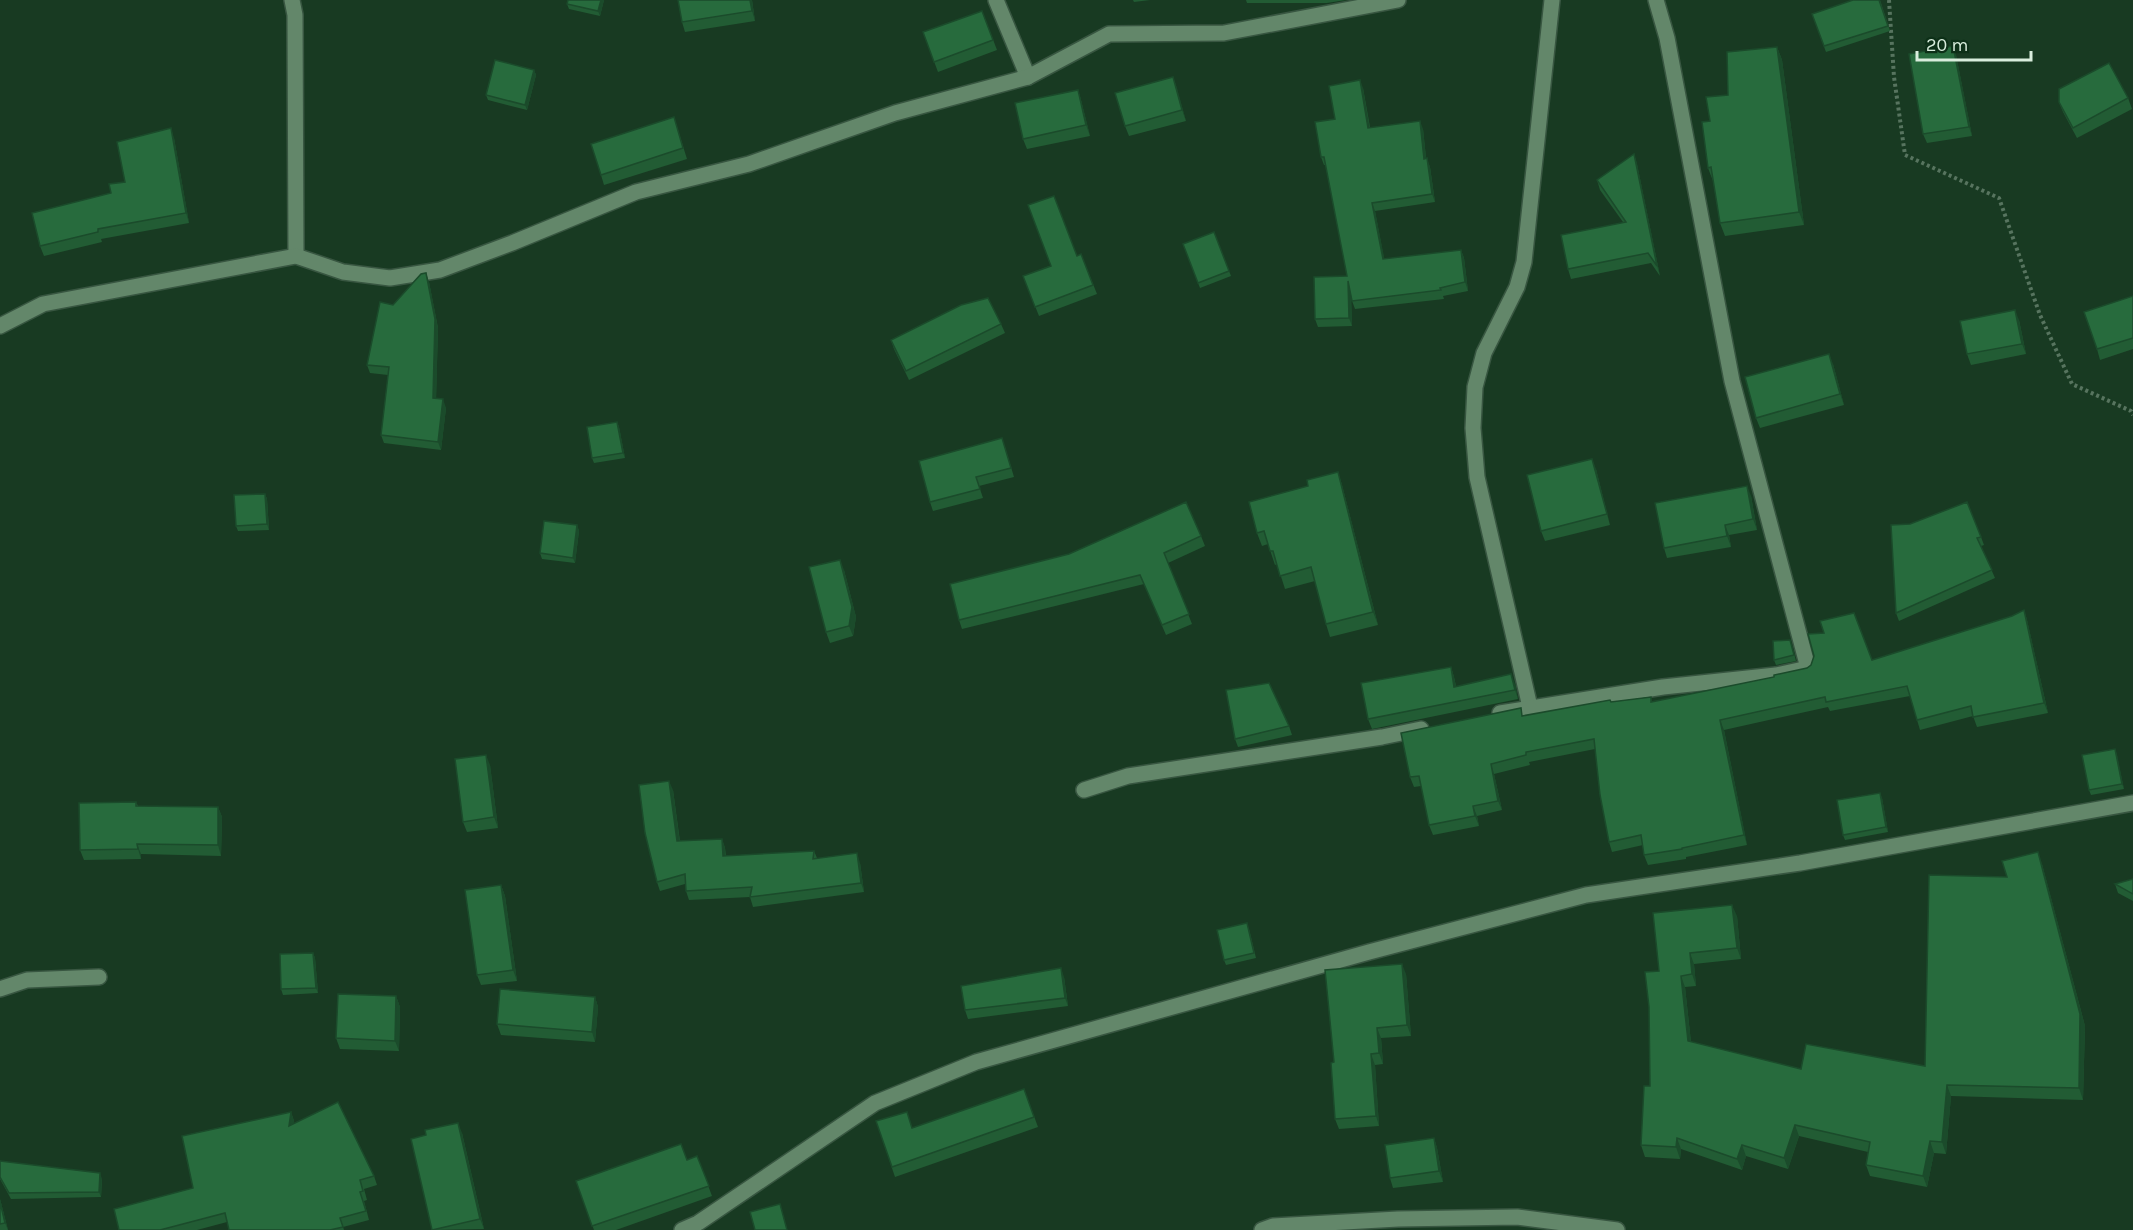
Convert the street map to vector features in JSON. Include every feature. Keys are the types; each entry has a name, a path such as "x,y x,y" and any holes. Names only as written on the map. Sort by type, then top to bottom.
{"street":[{"path":"292,0 295,15 296,256"},
{"path":"996,0 1028,77"},
{"path":"0,326 43,304 296,256 343,272 390,278 440,270 636,192 749,164 895,113 1028,77 1109,34 1224,33 1398,0"},
{"path":"1530,707 1476,477 1473,428 1475,387 1484,353 1517,287 1524,262 1552,0"},
{"path":"1484,716 1663,687 1776,675 1808,668 1732,381 1667,38 1656,0"},
{"path":"1084,790 1128,776 1383,737 1439,726"},
{"path":"682,1230 699,1227 875,1103 987,1058 1369,952 1586,895 1800,863 2133,803"},
{"path":"0,989 27,980 99,977"},
{"path":"1262,1230 1273,1226 1398,1219 1517,1217 1617,1230"}],"path":[{"path":"1889,0 1894,77 1905,154 1999,198 2040,315 2072,384 2131,411 2133,415"}],"building":[{"path":"568,0 601,0 598,11 567,4"},
{"path":"678,0 750,0 752,11 682,22"},
{"path":"1853,0 1879,0 1888,26 1824,46 1812,14"},
{"path":"982,11 993,40 934,62 923,32"},
{"path":"1953,46 1969,127 1923,134 1909,54"},
{"path":"1777,47 1799,212 1720,223 1711,167 1708,168 1702,122 1710,121 1706,97 1728,95 1727,52"},
{"path":"495,60 534,70 525,105 486,95"},
{"path":"2109,63 2128,98 2073,128 2059,102 2059,89"},
{"path":"1173,77 1182,110 1125,126 1115,93"},
{"path":"1360,80 1368,128 1420,121 1424,159 1427,158 1432,194 1372,203 1383,259 1461,250 1465,282 1440,288 1441,290 1352,301 1348,281 1349,318 1315,319 1314,277 1347,276 1315,122 1335,119 1329,86"},
{"path":"1078,90 1086,125 1023,139 1015,103"},
{"path":"674,117 683,148 601,175 591,144"},
{"path":"171,128 186,213 98,229 98,232 40,246 32,213 111,193 109,184 125,182 117,142"},
{"path":"1634,154 1657,266 1648,253 1568,269 1561,235 1626,222 1597,180"},
{"path":"1054,196 1077,256 1081,254 1093,285 1035,307 1023,276 1051,266 1028,205"},
{"path":"1214,232 1229,271 1198,283 1183,244"},
{"path":"426,273 435,319 433,398 443,399 438,442 381,435 389,367 367,365 380,302 393,305 421,274"},
{"path":"2133,296 2133,338 2097,349 2084,312"},
{"path":"988,298 1001,324 906,371 891,340 961,305"},
{"path":"2015,310 2022,344 1967,354 1960,321"},
{"path":"1829,354 1840,394 1756,418 1745,377"},
{"path":"617,422 623,453 592,458 587,427"},
{"path":"1002,438 1011,468 976,477 980,489 930,502 919,461"},
{"path":"1592,459 1607,514 1541,531 1527,475"},
{"path":"1338,472 1373,612 1326,624 1311,567 1280,576 1264,531 1257,533 1249,502 1308,486 1307,480"},
{"path":"1747,486 1753,519 1725,525 1727,536 1664,548 1655,503"},
{"path":"265,494 267,524 236,526 234,495"},
{"path":"1186,502 1201,536 1164,553 1189,614 1162,625 1140,575 959,620 950,584 1069,554"},
{"path":"1967,502 1981,537 1977,538 1992,570 1896,613 1891,525 1910,524"},
{"path":"544,521 577,525 573,558 540,553"},
{"path":"840,560 852,607 849,626 826,632 809,567"},
{"path":"2024,610 2044,703 1973,717 1971,706 1917,720 1907,686 1826,702 1825,697 1720,720 1744,835 1644,855 1641,835 1609,842 1600,795 1594,739 1526,752 1526,755 1491,764 1498,801 1473,806 1475,816 1429,825 1419,776 1410,777 1401,733 1521,708 1522,716 1610,700 1611,702 1651,697 1651,702 1774,677 1774,675 1807,668 1811,665 1814,656 1808,634 1824,633 1820,621 1854,613 1872,660 2012,616"},
{"path":"1790,640 1794,655 1774,660 1773,641"},
{"path":"1451,667 1454,687 1511,674 1515,690 1368,719 1361,683"},
{"path":"1269,683 1289,726 1235,739 1226,690"},
{"path":"2115,749 2122,784 2089,790 2082,755"},
{"path":"486,755 494,817 463,822 455,759"},
{"path":"669,781 677,841 722,839 723,856 814,851 813,859 857,853 861,883 750,897 752,887 686,891 685,874 657,882 645,833 639,785"},
{"path":"1880,793 1886,827 1843,835 1837,800"},
{"path":"136,802 136,806 218,807 218,845 137,844 138,849 80,850 79,803"},
{"path":"2038,852 2080,1014 2079,1088 1947,1085 1942,1142 1930,1141 1923,1176 1866,1165 1870,1142 1795,1125 1784,1158 1742,1145 1737,1159 1677,1138 1676,1147 1641,1145 1644,1086 1650,1086 1649,1007 1645,972 1659,971 1653,913 1732,905 1737,948 1690,953 1692,974 1681,976 1688,1041 1801,1069 1806,1044 1925,1066 1929,875 2007,877 2002,861"},
{"path":"2133,879 2133,894 2115,884"},
{"path":"501,885 513,970 477,975 465,890"},
{"path":"1247,923 1254,953 1224,960 1217,930"},
{"path":"313,953 316,988 281,989 280,954"},
{"path":"1402,964 1407,1025 1377,1028 1379,1053 1371,1054 1376,1116 1335,1119 1331,1063 1334,1062 1325,970"},
{"path":"1061,968 1065,998 965,1010 961,986"},
{"path":"500,989 595,997 592,1032 497,1024"},
{"path":"338,994 396,996 395,1041 336,1038"},
{"path":"1024,1089 1034,1117 892,1167 876,1121 907,1112 912,1128"},
{"path":"338,1102 374,1176 360,1180 363,1191 360,1192 366,1211 340,1218 343,1227 330,1230 229,1230 225,1213 160,1230 119,1230 114,1209 193,1188 182,1136 291,1112 289,1126"},
{"path":"458,1123 480,1219 432,1230 411,1139 426,1135 425,1130"},
{"path":"1434,1138 1439,1171 1390,1178 1385,1145"},
{"path":"681,1144 687,1160 697,1156 709,1186 592,1226 576,1181"},
{"path":"0,1161 100,1173 99,1192 9,1193 0,1177"},
{"path":"0,1202 5,1223 0,1224"},
{"path":"780,1204 787,1230 755,1230 750,1212"}]}
